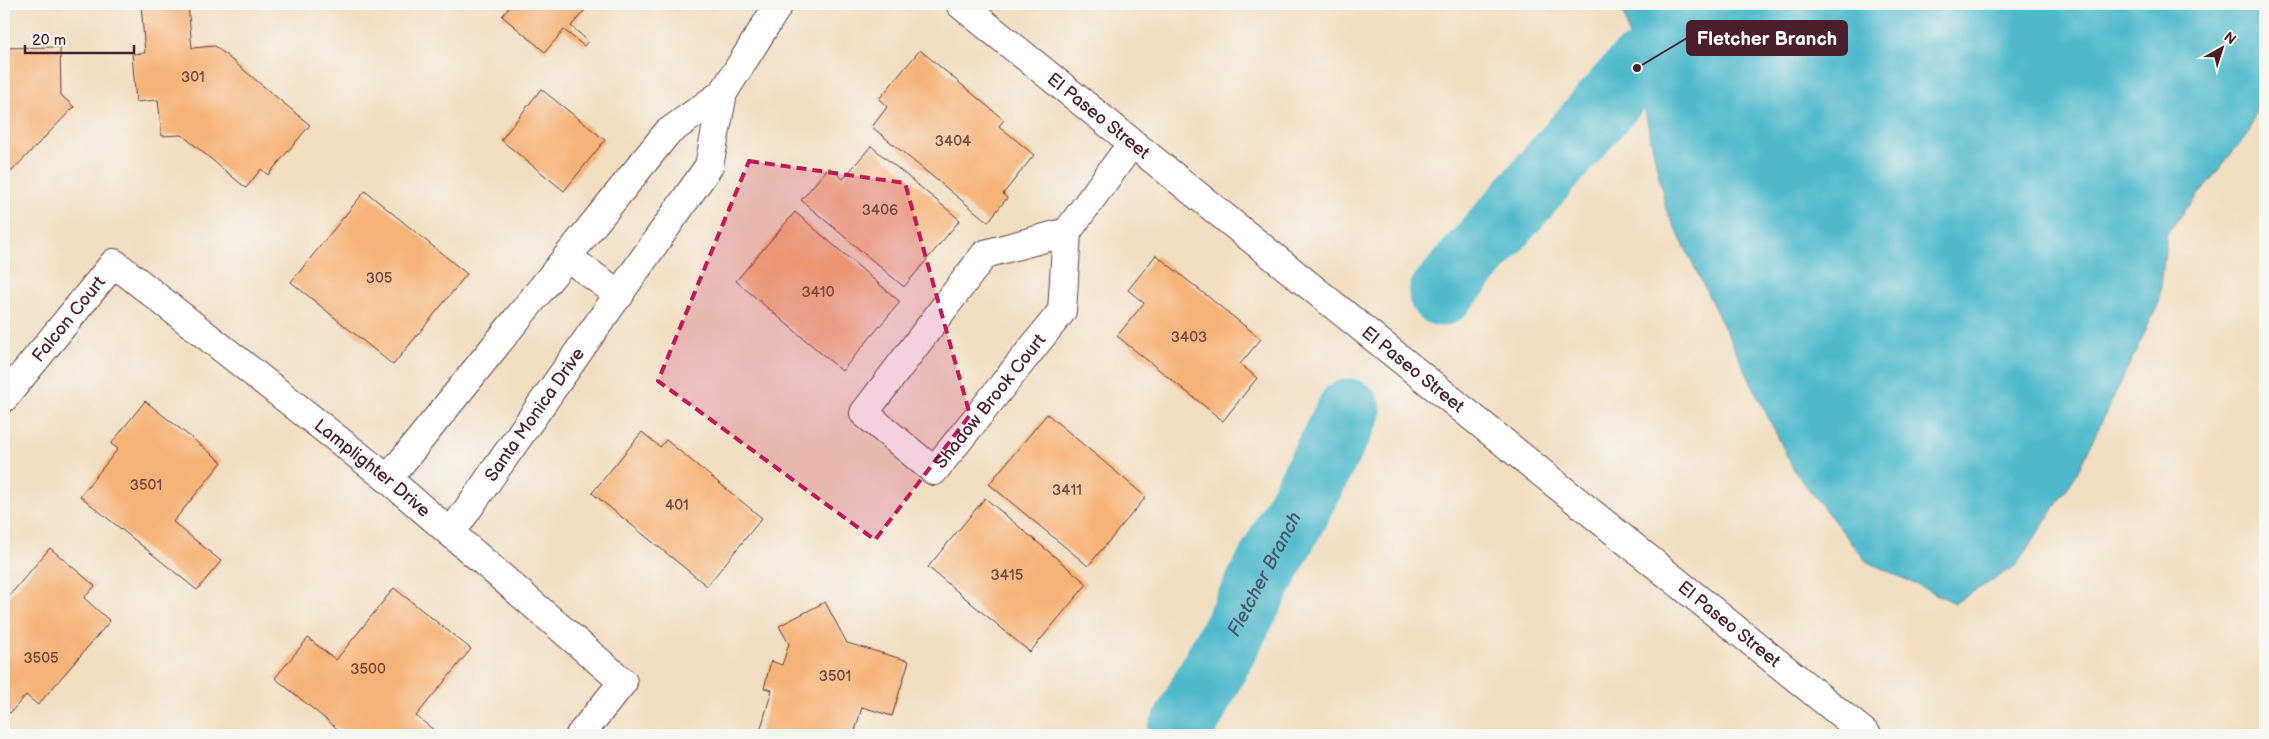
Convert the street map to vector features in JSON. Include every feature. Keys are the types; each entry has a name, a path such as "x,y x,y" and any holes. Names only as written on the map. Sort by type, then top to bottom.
{"street":[{"name":"Santa Monica Drive","path":"450,533 620,295 708,166 723,93 778,4"},
{"name":"El Paseo Street","path":"960,4 1867,735"},
{"name":"Santa Monica Drive","path":"388,479 667,133 723,93"},
{"path":"1067,232 1132,143"},
{"name":"Shadow Brook Court","path":"1067,232 1062,311 934,471 864,413 985,254 1067,232"},
{"path":"567,257 620,295"},
{"name":"Lamplighter Drive","path":"114,263 388,479 623,682 580,735"},
{"name":"Falcon Court","path":"4,398 114,263"}],"highlighted area":[{"path":"749,161 905,183 970,415 875,540 658,381"}],"water":[{"path":"1622,4 2260,4 2265,24 2265,83 2249,132 2167,233 2159,303 2076,475 2016,566 1955,603 1866,561 1795,472 1666,209"}],"building":[{"path":"141,4 188,4 192,48 215,46 310,125 268,175 261,169 246,188 182,135 162,136 158,100 136,102 132,54 145,53"},
{"path":"512,4 590,4 571,26 588,41 584,46 564,30 545,52 502,16"},
{"path":"60,47 61,95 74,107 4,179 4,48"},
{"path":"920,50 1004,120 999,126 1034,155 1003,194 1007,198 988,222 872,127 887,107 879,99"},
{"path":"541,89 605,140 564,191 501,140"},
{"path":"871,146 960,220 904,287 801,200 829,167 843,179"},
{"path":"365,191 467,274 393,365 291,282"},
{"path":"795,212 900,302 842,371 736,281"},
{"path":"1156,255 1261,339 1240,364 1257,378 1223,421 1117,336 1144,303 1128,290"},
{"path":"145,401 222,462 173,522 221,561 197,590 80,496 118,449 111,444"},
{"path":"1047,414 1146,497 1088,566 989,484"},
{"path":"642,432 660,447 666,440 762,518 707,586 592,493"},
{"path":"985,498 1087,584 1030,652 928,567"},
{"path":"50,548 95,586 84,598 110,621 38,705 26,695 10,713 4,708 4,602"},
{"path":"394,588 471,649 416,716 440,735 345,735 275,678 308,638 336,660"},
{"path":"825,602 847,643 909,661 892,716 862,707 854,735 759,735 772,690 764,688 771,661 782,665 789,644 779,626"}],"waterway":[{"name":"Fletcher Branch","path":"1441,294 1637,68 1812,19 1818,4"},
{"name":"Fletcher Branch","path":"1179,735 1349,411"}],"place":[{"name":"Fletcher Branch","path":"1637,68"}]}
